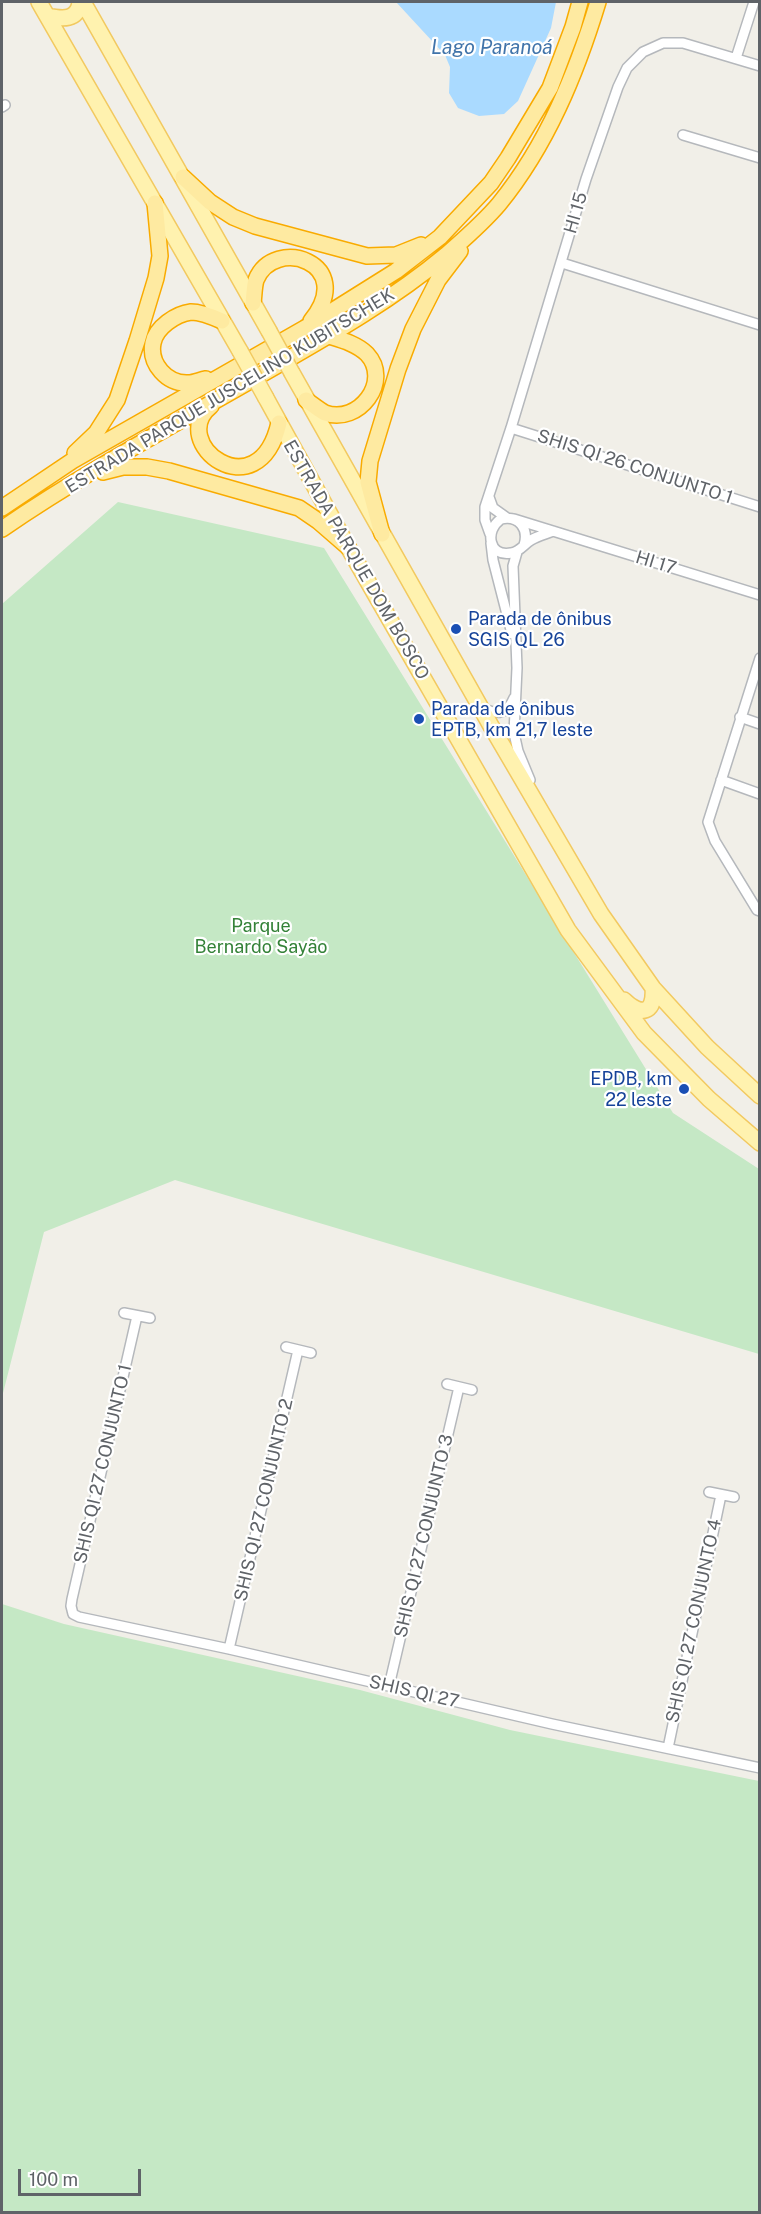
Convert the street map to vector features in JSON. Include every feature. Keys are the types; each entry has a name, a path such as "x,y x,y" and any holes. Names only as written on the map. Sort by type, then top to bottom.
{"highway":[{"name":"ESTRADA PARQUE JUSCELINO KUBITSCHEK","path":"2,508 72,461 305,328 396,271 440,237 491,183 508,158 550,87 580,2"},
{"name":"ESTRADA PARQUE JUSCELINO KUBITSCHEK","path":"2,529 83,477 371,311 423,274 466,238 498,205 545,134 561,105 598,2"},
{"path":"183,177 210,202 233,217 255,226 351,253 367,256 396,255 440,237"},
{"path":"72,461 77,451 96,433 107,417 125,380 158,267 159,241 155,203"},
{"path":"382,534 368,482 370,461 398,369 413,329 425,302 466,238"},
{"path":"253,303 256,280 265,267 289,257 300,258 312,263 319,269 325,281 325,297 321,309 305,328"},
{"path":"218,377 186,383 174,381 162,374 153,360 153,342 162,327 176,317 191,312 206,314 222,321"},
{"path":"306,400 325,413 338,414 352,412 364,404 373,392 376,379 375,367 368,355 359,347 329,336"},
{"path":"223,397 206,410 200,422 201,441 208,455 224,465 237,468 260,459 269,451 274,442 279,423"},
{"path":"83,477 123,467 147,467 170,471 299,508 318,521 348,548"}],"main road":[{"name":"ESTRADA PARQUE DOM BOSCO","path":"39,2 240,351 348,548 568,930 644,1033 709,1100 759,1143"},
{"name":"ESTRADA PARQUE DOM BOSCO","path":"81,2 183,177 480,707 601,914 653,988 707,1047 759,1096"},
{"path":"47,16 60,19 72,17 78,11 81,2"},
{"path":"603,979 636,1010 642,1011 653,1003 653,988"}],"street":[{"path":"736,58 754,2"},
{"name":"HI 15","path":"516,647 498,580 484,513 586,179 618,87 627,68 643,52 663,44 683,43 759,66"},
{"path":"683,135 759,158"},
{"path":"562,262 759,325"},
{"name":"SHIS QI 26 CONJUNTO 1","path":"511,428 759,507"},
{"path":"489,497 493,508 521,523 525,530 526,538 513,566 516,647 514,733 518,750 550,829"},
{"path":"511,518 496,523 491,538 495,549 502,553 510,554 553,531"},
{"name":"HI 17","path":"511,518 759,595"},
{"path":"759,658 708,822 715,842 756,910 759,911"},
{"path":"480,707 501,713 508,710 516,693"},
{"path":"740,717 759,724"},
{"path":"721,780 759,794"},
{"path":"124,1313 150,1318"},
{"name":"SHIS QI 27 CONJUNTO 1","path":"71,1612 72,1599 137,1316"},
{"path":"286,1347 311,1353"},
{"name":"SHIS QI 27 CONJUNTO 2","path":"230,1649 298,1350"},
{"path":"447,1384 472,1390"},
{"name":"SHIS QI 27 CONJUNTO 3","path":"389,1686 459,1387"},
{"path":"708,1492 734,1497"},
{"name":"SHIS QI 27 CONJUNTO 4","path":"668,1748 721,1495"},
{"name":"SHIS QI 27","path":"71,1612 79,1617 759,1768"}],"green space":[{"name":"Parque Bernardo Sayão","path":"118,502 324,548 673,1113 759,1169 759,1354 175,1180 44,1232 2,1397 2,604"},
{"path":"2,1604 64,1624 360,1690 510,1730 759,1781 759,2212 2,2212"}],"water":[{"name":"Lago Paranoá","path":"396,2 556,2 551,28 518,101 504,114 479,116 458,108 449,93 450,67 445,55"}],"place":[{"name":"Parada de ônibus SGIS QL 26","path":"456,629"},
{"name":"Parada de ônibus EPTB, km 21,7 leste","path":"419,719"},
{"name":"EPDB, km 22 leste","path":"684,1089"}]}
